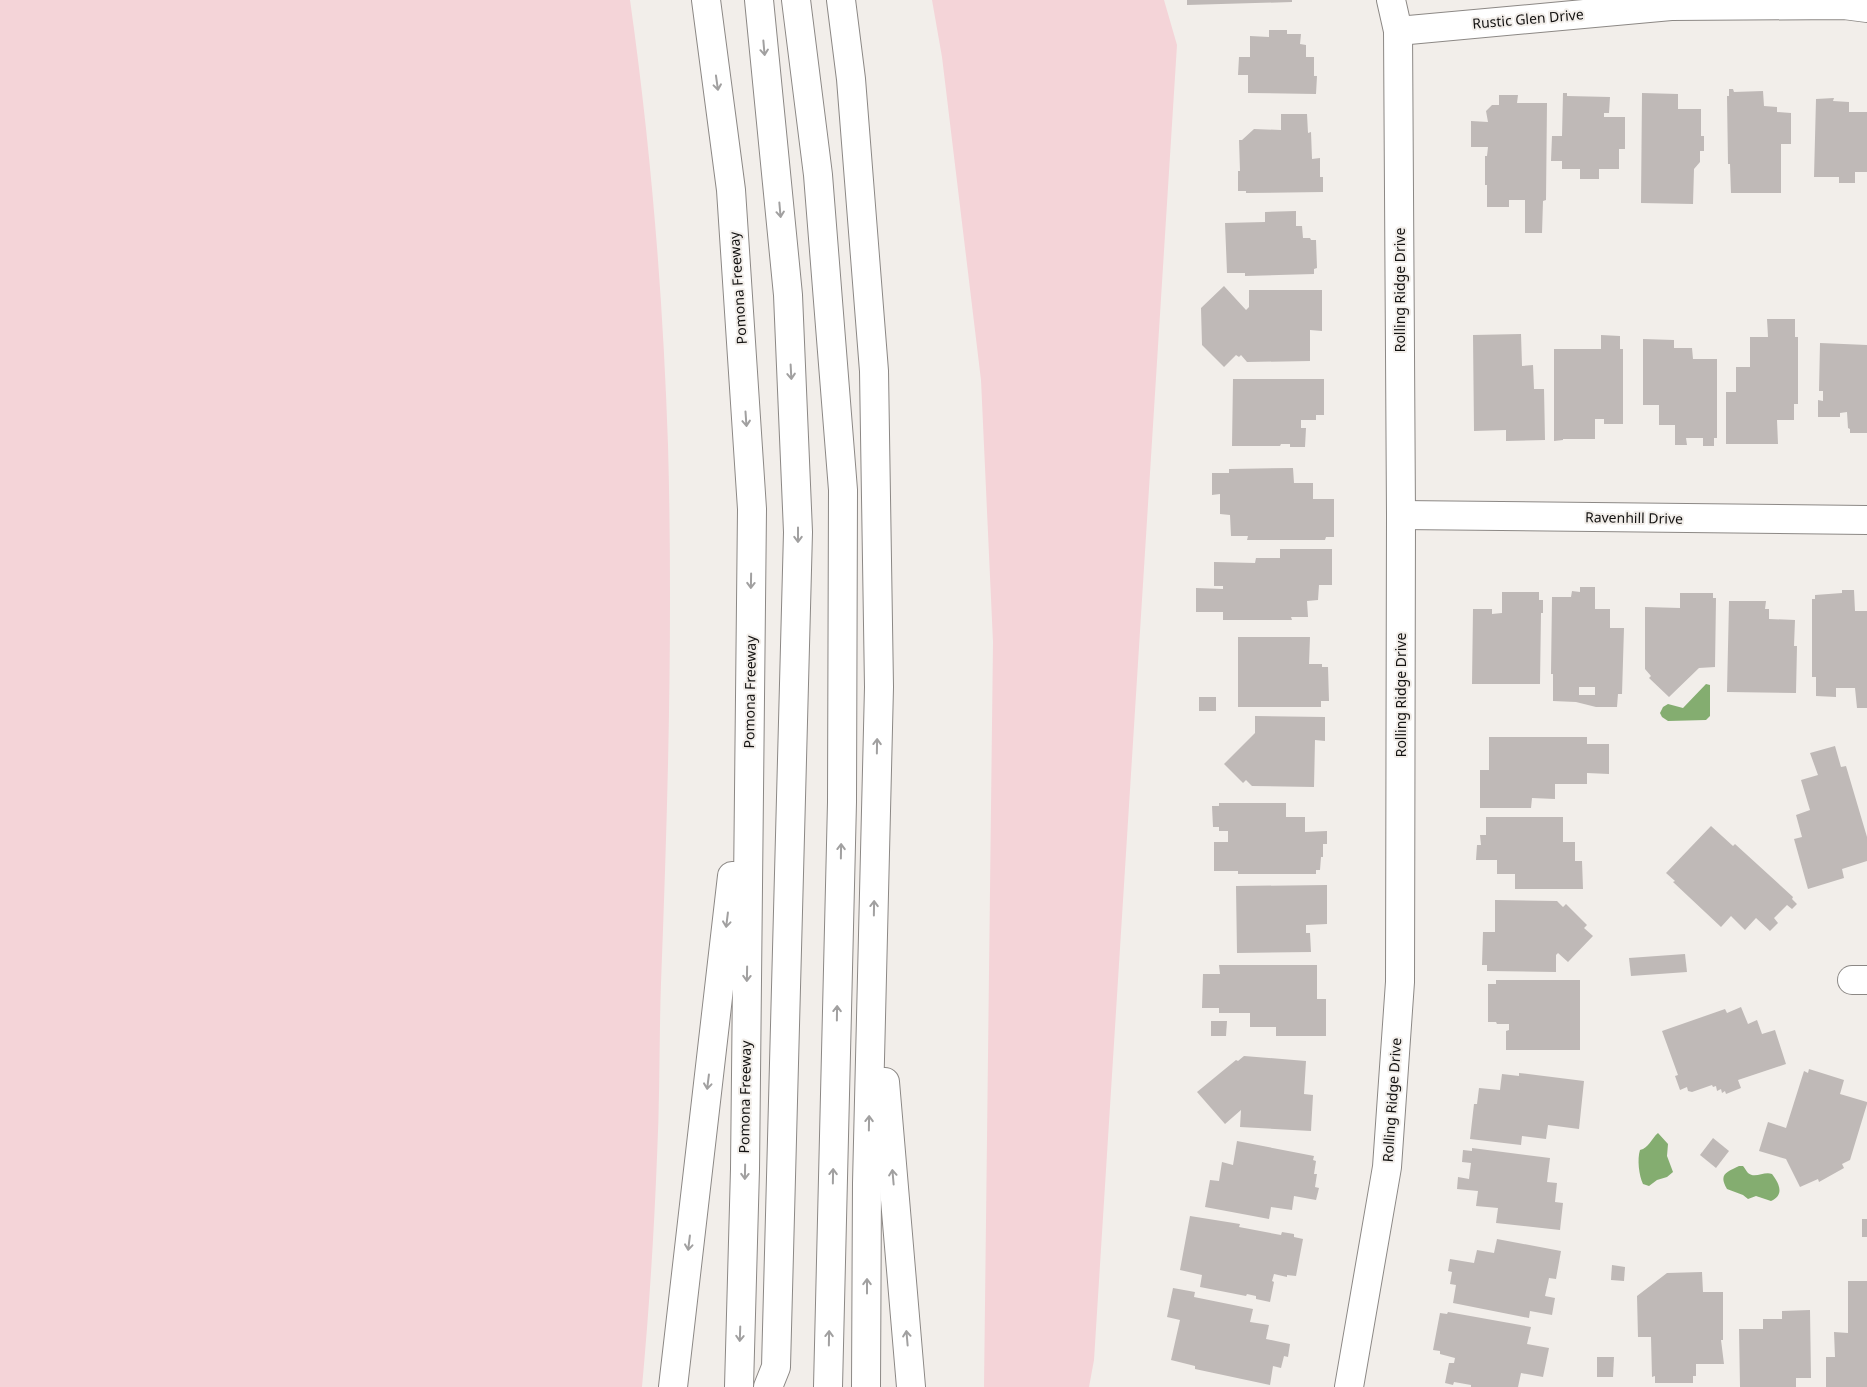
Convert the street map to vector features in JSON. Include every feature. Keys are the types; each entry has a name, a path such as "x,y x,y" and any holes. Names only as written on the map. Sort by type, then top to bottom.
{"main road":[{"name":"Pomona Freeway","path":"706,0 731,190 752,509 745,1169 739,1387"},
{"path":"759,0 788,295 798,532 776,1366 768,1387"},
{"path":"796,0 818,174 844,490 842,802 828,1387"},
{"path":"842,0 874,371 878,687 867,1183 866,1387"},
{"name":"Rolling Ridge Drive","path":"1349,1387 1387,1167 1400,982 1402,515 1398,31 1391,0"},
{"name":"Rustic Glen Drive","path":"1398,31 1671,6 1844,5 1867,8"},
{"name":"Ravenhill Drive","path":"1402,515 1867,520"},
{"path":"673,1387 749,733"},
{"path":"873,942 911,1387"}],"shaded area":[{"path":"0,0 630,0 650,167 659,278 666,389 670,579 669,714 658,1135 651,1272 642,1387 0,1387"},
{"path":"932,0 1164,0 1177,45 1094,1360 1089,1387 984,1387 993,642 981,380 942,57"},
{"path":"1706,684 1710,685 1710,716 1706,720 1668,721 1662,717 1660,713 1663,707 1668,704 1683,708"},
{"path":"1658,1133 1668,1144 1667,1156 1673,1172 1649,1186 1643,1184 1642,1181 1639,1154 1640,1150 1648,1145"},
{"path":"1739,1166 1743,1166 1751,1175 1772,1174 1777,1181 1778,1196 1771,1201 1756,1196 1748,1199 1727,1189 1723,1180 1725,1174"}],"building":[{"path":"1187,0 1292,0 1292,2 1187,5"},
{"path":"1269,30 1287,30 1287,34 1301,34 1300,44 1306,45 1306,57 1314,57 1314,76 1317,76 1316,94 1248,93 1248,75 1238,75 1239,57 1250,57 1250,36 1269,37"},
{"path":"1729,89 1733,89 1734,92 1763,91 1764,106 1777,107 1777,112 1791,113 1791,144 1781,144 1781,193 1731,193 1730,164 1728,164 1727,96 1729,96"},
{"path":"1563,93 1567,93 1567,96 1610,97 1609,113 1604,113 1604,117 1625,117 1625,149 1619,149 1619,169 1599,169 1599,179 1580,179 1580,169 1562,169 1562,161 1551,161 1552,136 1562,136"},
{"path":"1642,93 1678,94 1678,109 1701,109 1701,136 1704,136 1704,151 1700,151 1700,162 1694,169 1693,204 1641,203"},
{"path":"1499,95 1518,95 1517,103 1547,103 1546,200 1543,201 1542,233 1525,233 1525,200 1509,200 1509,207 1487,207 1485,156 1487,156 1488,147 1471,147 1471,121 1488,122 1486,111 1492,105 1499,105"},
{"path":"1834,98 1833,101 1849,102 1849,112 1867,112 1867,172 1855,172 1855,183 1839,183 1839,177 1814,177 1816,99"},
{"path":"1281,114 1307,114 1308,133 1311,132 1312,159 1320,158 1320,177 1323,177 1323,192 1246,193 1246,191 1238,191 1238,171 1240,171 1239,140 1242,140 1254,129 1281,130"},
{"path":"1296,211 1296,226 1302,226 1303,238 1316,240 1317,268 1314,269 1314,274 1245,276 1245,273 1227,273 1225,223 1265,222 1265,212"},
{"path":"1224,286 1246,310 1249,307 1249,290 1322,290 1322,331 1310,330 1310,361 1247,362 1241,355 1239,357 1236,355 1224,367 1202,345 1201,308"},
{"path":"1767,319 1795,319 1795,337 1798,337 1798,404 1794,404 1794,420 1777,420 1778,444 1726,444 1726,392 1736,392 1736,367 1750,367 1750,337 1768,337"},
{"path":"1521,334 1522,366 1533,365 1534,389 1544,389 1545,440 1506,441 1506,430 1474,431 1473,335"},
{"path":"1601,335 1620,336 1620,349 1623,349 1623,424 1604,424 1604,419 1595,419 1595,439 1563,439 1554,441 1554,349 1601,349"},
{"path":"1643,339 1674,340 1674,348 1692,348 1693,359 1717,359 1717,438 1714,438 1714,446 1703,446 1703,438 1686,438 1687,445 1675,445 1675,425 1659,425 1659,405 1643,405"},
{"path":"1820,343 1867,345 1867,433 1850,433 1847,412 1840,413 1840,417 1818,417 1818,400 1823,401 1823,391 1819,391"},
{"path":"1233,379 1324,379 1324,415 1316,415 1316,420 1301,420 1301,428 1306,428 1305,447 1290,447 1290,444 1281,444 1280,446 1232,446"},
{"path":"1293,468 1294,483 1313,483 1313,499 1334,499 1334,537 1326,537 1325,540 1247,540 1248,536 1231,536 1230,515 1220,514 1220,494 1212,495 1212,473 1229,473 1229,469"},
{"path":"1280,549 1332,549 1332,585 1319,585 1318,600 1307,601 1308,617 1291,617 1292,620 1223,620 1223,612 1196,612 1196,588 1223,589 1223,586 1214,586 1214,562 1255,563 1256,558 1280,558"},
{"path":"1580,587 1595,587 1595,609 1610,609 1610,628 1624,628 1622,694 1618,694 1617,707 1596,707 1576,702 1553,701 1553,674 1551,674 1552,597 1571,597 1572,591 1580,592","holes":["1579,687 1595,687 1595,695 1579,695"]},
{"path":"1842,590 1854,590 1855,611 1867,611 1867,708 1857,708 1855,688 1836,688 1836,697 1816,696 1816,677 1812,677 1812,599 1815,599 1815,595 1842,593"},
{"path":"1502,592 1539,592 1539,600 1543,600 1543,613 1541,613 1540,684 1472,684 1473,609 1492,609 1492,614 1502,613"},
{"path":"1680,593 1713,593 1713,598 1716,598 1715,667 1699,668 1669,697 1649,678 1651,676 1645,669 1645,607 1680,608"},
{"path":"1729,601 1766,601 1765,609 1769,609 1769,619 1795,620 1794,646 1797,646 1796,693 1727,692"},
{"path":"1238,637 1310,637 1309,664 1322,664 1322,667 1328,667 1329,701 1321,701 1321,707 1238,707"},
{"path":"1199,697 1216,697 1216,711 1199,711"},
{"path":"1255,716 1325,717 1325,741 1315,740 1314,787 1252,786 1246,780 1243,783 1224,764 1255,733"},
{"path":"1489,737 1587,737 1587,744 1609,744 1609,774 1587,773 1587,784 1555,784 1555,799 1532,798 1531,808 1480,808 1480,770 1489,770"},
{"path":"1835,746 1841,767 1846,766 1867,837 1867,861 1842,869 1844,878 1808,889 1794,839 1802,837 1796,815 1810,810 1801,780 1818,775 1810,753"},
{"path":"1219,803 1286,803 1286,817 1305,817 1305,832 1327,831 1327,844 1323,844 1320,870 1316,870 1316,874 1238,874 1238,871 1214,871 1214,842 1228,842 1228,831 1219,831 1219,827 1213,827 1212,806 1219,806"},
{"path":"1486,817 1563,817 1563,842 1575,842 1575,861 1582,861 1583,889 1515,889 1515,874 1497,874 1497,860 1476,860 1477,845 1481,845 1480,835 1486,835"},
{"path":"1711,826 1733,846 1735,844 1793,897 1792,899 1797,904 1792,909 1787,905 1774,918 1778,923 1770,931 1756,918 1745,930 1731,916 1721,927 1673,882 1675,881 1666,873"},
{"path":"1327,885 1327,924 1306,925 1306,933 1310,933 1311,952 1237,953 1236,886"},
{"path":"1495,900 1557,901 1563,907 1566,904 1587,925 1584,928 1593,936 1568,962 1558,953 1556,955 1556,972 1487,971 1487,965 1482,965 1483,932 1495,932"},
{"path":"1685,954 1687,972 1631,976 1629,958"},
{"path":"1219,965 1317,965 1317,999 1326,999 1326,1036 1276,1036 1276,1027 1250,1027 1250,1013 1219,1013 1219,1008 1202,1008 1203,974 1220,974"},
{"path":"1496,980 1580,980 1580,1050 1506,1050 1506,1031 1509,1030 1509,1024 1488,1022 1488,984 1496,984"},
{"path":"1741,1007 1748,1024 1757,1020 1762,1034 1775,1030 1786,1064 1738,1080 1741,1088 1726,1094 1725,1091 1722,1093 1721,1089 1717,1091 1716,1086 1713,1087 1712,1085 1692,1092 1688,1091 1687,1087 1680,1090 1675,1076 1678,1075 1662,1031 1725,1009 1727,1013"},
{"path":"1211,1021 1227,1021 1226,1036 1211,1036"},
{"path":"1244,1056 1306,1061 1304,1094 1313,1095 1311,1131 1240,1127 1241,1110 1225,1124 1197,1092 1236,1060 1238,1061"},
{"path":"1809,1069 1844,1080 1840,1094 1867,1102 1867,1104 1850,1160 1842,1164 1844,1168 1819,1182 1818,1179 1800,1187 1786,1159 1759,1151 1768,1122 1786,1128 1804,1071 1808,1073"},
{"path":"1519,1073 1584,1081 1579,1129 1548,1125 1546,1139 1522,1136 1521,1145 1470,1139 1474,1104 1477,1104 1479,1088 1500,1090 1502,1074 1519,1076"},
{"path":"1713,1138 1729,1151 1716,1168 1700,1155"},
{"path":"1237,1141 1314,1156 1313,1160 1316,1161 1314,1174 1317,1174 1315,1187 1319,1188 1316,1200 1294,1196 1292,1210 1271,1207 1269,1219 1205,1207 1210,1180 1219,1181 1222,1162 1233,1165"},
{"path":"1472,1148 1550,1158 1547,1182 1557,1183 1555,1202 1563,1203 1560,1230 1496,1223 1498,1208 1476,1206 1478,1191 1457,1189 1458,1177 1469,1179 1471,1163 1462,1162 1463,1150 1472,1151"},
{"path":"1190,1216 1240,1224 1239,1227 1281,1235 1282,1232 1294,1234 1294,1237 1303,1239 1296,1276 1287,1275 1287,1277 1274,1274 1270,1302 1256,1299 1256,1296 1247,1294 1246,1296 1200,1287 1202,1275 1180,1270"},
{"path":"1862,1219 1867,1219 1867,1237 1862,1237"},
{"path":"1497,1239 1561,1251 1556,1279 1549,1278 1545,1296 1555,1298 1552,1315 1530,1311 1529,1318 1453,1303 1456,1285 1450,1284 1452,1272 1448,1271 1450,1259 1474,1263 1477,1250 1494,1253"},
{"path":"1612,1265 1625,1267 1624,1281 1611,1280"},
{"path":"1702,1272 1703,1292 1723,1292 1723,1340 1721,1340 1724,1364 1696,1364 1696,1376 1693,1376 1693,1383 1655,1383 1655,1376 1652,1377 1651,1337 1638,1337 1637,1296 1667,1273"},
{"path":"1848,1281 1867,1281 1867,1387 1826,1387 1826,1357 1835,1357 1834,1332 1848,1333"},
{"path":"1173,1288 1195,1292 1194,1297 1253,1309 1250,1322 1269,1325 1266,1339 1290,1344 1288,1357 1284,1356 1281,1368 1273,1366 1270,1385 1195,1369 1195,1366 1171,1360 1180,1320 1167,1317"},
{"path":"1810,1310 1811,1378 1796,1378 1796,1387 1740,1387 1739,1329 1763,1329 1763,1319 1782,1319 1782,1311"},
{"path":"1448,1312 1531,1327 1527,1344 1549,1348 1543,1377 1521,1373 1518,1387 1471,1387 1471,1385 1454,1382 1453,1385 1445,1383 1449,1363 1454,1363 1455,1358 1433,1350 1440,1313 1447,1314"},
{"path":"1597,1357 1614,1357 1613,1377 1597,1377"}]}
